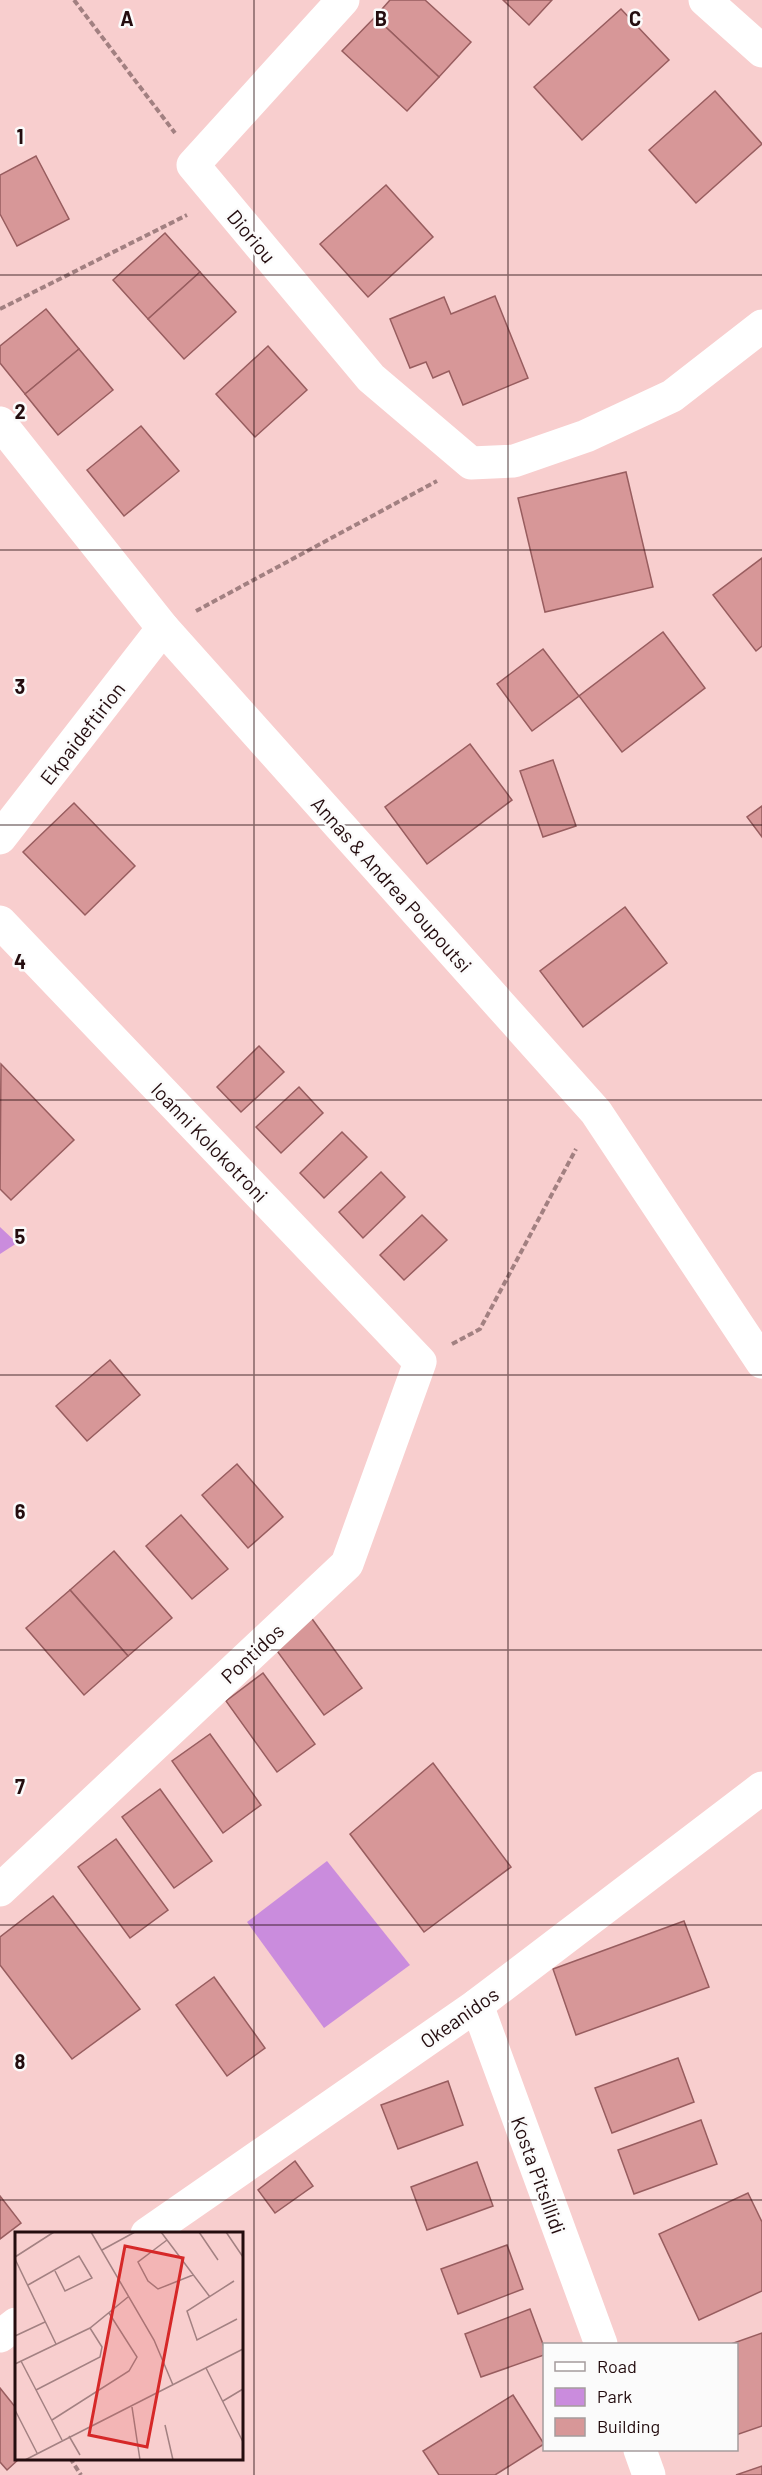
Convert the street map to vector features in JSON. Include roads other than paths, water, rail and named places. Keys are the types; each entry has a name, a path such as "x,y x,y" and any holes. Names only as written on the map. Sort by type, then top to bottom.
{"street":[{"name":"Dioriou","path":"343,0 192,165 371,378 471,463 514,461 586,436 672,396 762,326"},
{"path":"705,0 762,51"},
{"name":"Annas & Andrea Poupoutsi","path":"0,423 163,628 596,1112 762,1362"},
{"name":"Ekpaideftirion","path":"0,838 163,628"},
{"name":"Ioanni Kolokotroni","path":"0,922 420,1362"},
{"name":"Pontidos","path":"0,1890 347,1564 420,1362"},
{"name":"Okeanidos","path":"150,2232 477,2005 762,1788"},
{"name":"Kosta Pitsillidi","path":"477,2005 602,2343"},
{"path":"0,2336 15,2325"},
{"path":"640,2451 649,2475"}]}
